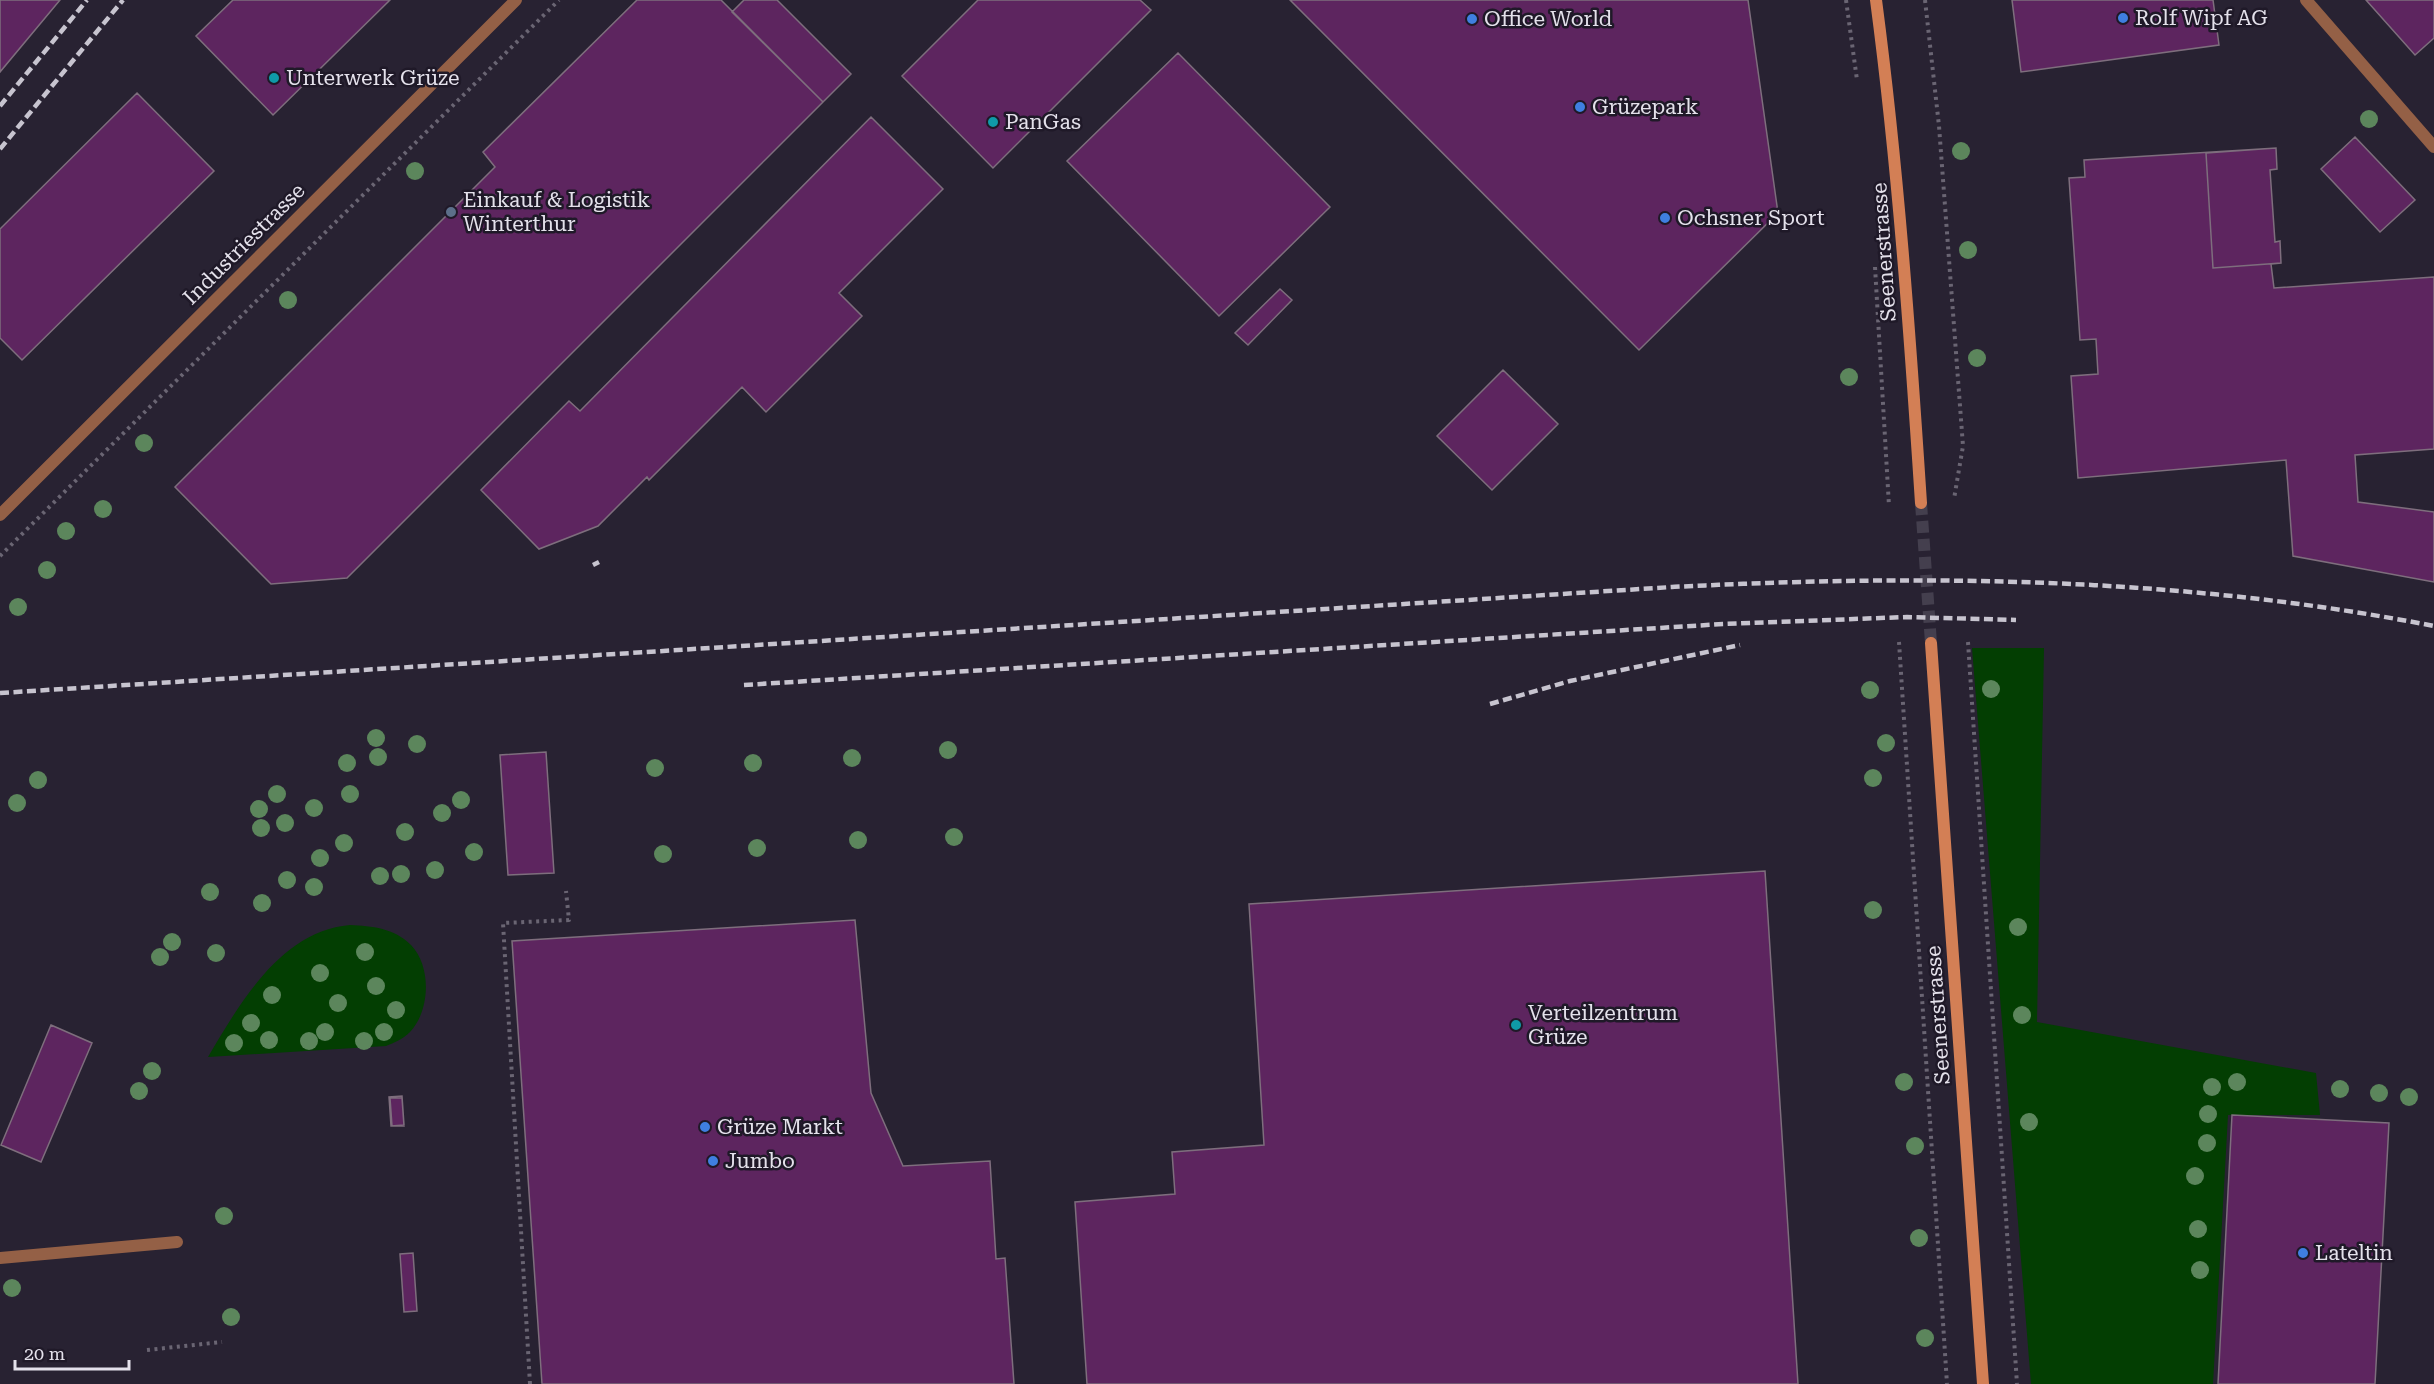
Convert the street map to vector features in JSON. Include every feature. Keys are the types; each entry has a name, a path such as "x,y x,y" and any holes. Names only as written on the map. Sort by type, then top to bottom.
{"main road":[{"name":"Seenerstrasse","path":"1876,0 1893,128 1921,503"},
{"name":"Seenerstrasse","path":"1931,643 1983,1384"}],"street":[{"name":"Industriestrasse","path":"0,515 516,0"},
{"path":"2306,0 2434,147"},
{"path":"0,1258 177,1242"}],"path":[{"path":"0,556 559,0"},
{"path":"1846,0 1858,90"},
{"path":"1925,0 1939,126 1963,446 1954,499"},
{"path":"1874,257 1889,506"},
{"path":"1899,642 1947,1384"},
{"path":"1968,642 2017,1384"},
{"path":"530,1384 503,923 569,920 566,891"},
{"path":"147,1350 222,1342"}],"green space":[{"path":"1972,648 2044,648 2037,1022 2316,1073 2320,1115 2228,1115 2213,1384 2031,1384"},
{"path":"350,925 390,931 404,939 418,954 425,977 425,1001 422,1013 410,1032 386,1046 208,1057 249,993 283,955 303,941 325,930"}],"building":[{"path":"0,0 60,0 0,72"},
{"name":"Unterwerk Grüze","path":"233,0 390,0 273,115 196,36"},
{"path":"637,0 721,0 823,102 347,578 271,584 175,487 495,167 483,152"},
{"path":"744,0 777,0 851,74 823,102 732,12"},
{"name":"PanGas","path":"978,0 1140,0 1151,10 993,168 902,76"},
{"name":"Grüzepark","path":"1290,0 1748,0 1778,213 1639,350"},
{"path":"2012,0 2213,0 2219,45 2021,72"},
{"path":"2366,0 2434,0 2434,38 2415,55"},
{"path":"1178,53 1330,207 1219,316 1067,161"},
{"path":"137,93 214,171 22,360 0,338 0,229"},
{"path":"871,117 943,189 839,293 862,316 766,412 742,387 649,480 647,477 598,526 539,549 481,490 569,401 580,411"},
{"path":"2355,137 2415,200 2380,232 2321,169"},
{"path":"2276,148 2277,169 2270,170 2275,242 2280,241 2281,263 2271,264 2274,288 2434,277 2434,449 2355,455 2358,502 2434,512 2434,582 2293,556 2286,460 2078,478 2071,376 2098,374 2096,339 2080,340 2069,178 2085,177 2084,160"},
{"path":"2276,148 2277,169 2270,170 2275,242 2280,241 2281,263 2213,268 2206,153"},
{"path":"1280,289 1292,300 1248,345 1235,333"},
{"path":"1503,370 1558,424 1492,490 1437,436"},
{"path":"546,752 554,873 508,875 500,755"},
{"name":"Verteilzentrum Grüze","path":"1765,871 1798,1384 1087,1384 1075,1202 1175,1194 1172,1152 1264,1145 1249,904"},
{"name":"Grüze Markt","path":"855,920 871,1093 903,1166 990,1161 996,1259 1005,1258 1014,1384 542,1384 512,941"},
{"path":"51,1025 92,1043 41,1162 1,1145"},
{"path":"402,1096 404,1125 391,1126 389,1097"},
{"path":"390,1098 402,1098 404,1126 392,1126"},
{"name":"Lateltin","path":"2232,1115 2389,1123 2375,1384 2218,1384"},
{"path":"413,1253 417,1311 404,1312 400,1254"}],"tunnel":[{"path":"1921,503 1931,643"}],"railway":[{"path":"0,106 87,0"},
{"path":"0,149 123,0"},
{"path":"593,565 599,562"},
{"path":"0,693 1672,587 1768,583 1959,581 2054,583 2150,589 2245,597 2434,626"},
{"path":"744,685 1723,624 1907,617 2016,620"},
{"path":"1490,704 1570,681 1740,645"}],"place":[{"name":"Rolf Wipf AG","path":"2123,18"},
{"name":"Office World","path":"1472,19"},
{"name":"Unterwerk Grüze","path":"274,78"},
{"name":"Grüzepark","path":"1580,107"},
{"name":"PanGas","path":"993,122"},
{"name":"Einkauf & Logistik Winterthur","path":"451,212"},
{"name":"Ochsner Sport","path":"1665,218"},
{"name":"Verteilzentrum Grüze","path":"1516,1025"},
{"name":"Grüze Markt","path":"705,1127"},
{"name":"Jumbo","path":"713,1161"},
{"name":"Lateltin","path":"2303,1253"}]}
